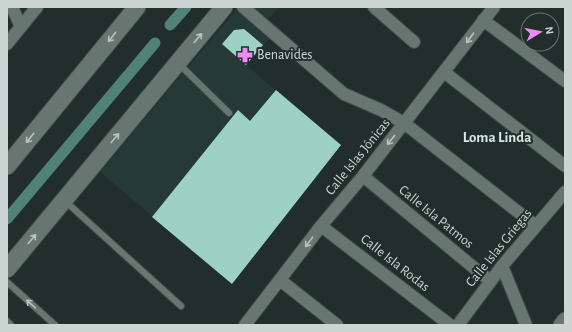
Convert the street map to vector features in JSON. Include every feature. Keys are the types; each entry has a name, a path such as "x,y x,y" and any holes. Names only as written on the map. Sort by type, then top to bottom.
{"main road":[{"path":"7,166 136,7"},
{"path":"7,268 224,7"}],"street":[{"path":"12,7 21,27"},
{"path":"7,44 37,7"},
{"path":"243,7 344,94 381,110 404,123 536,226"},
{"path":"374,7 414,42"},
{"name":"Calle Islas Jónicas","path":"244,325 321,226 363,176 494,7"},
{"path":"484,20 565,81"},
{"path":"444,72 565,166"},
{"name":"Calle Isla Patmos","path":"363,176 490,281"},
{"name":"Calle Islas Griegas","path":"458,325 502,266 565,192"},
{"name":"Calle Isla Rodas","path":"321,226 450,325"},
{"path":"502,266 526,325"},
{"path":"280,280 337,325"},
{"path":"561,325 565,320"}],"lane":[{"path":"177,63 229,112"},
{"path":"64,200 181,306"},
{"path":"7,282 55,325"},
{"path":"7,322 11,325"}],"shaded area":[{"path":"253,7 279,7 268,19"},
{"path":"236,10 269,39 246,65 341,145 232,284 100,172"}],"building":[{"name":"Benavides","path":"244,29 263,45 246,65 222,44 234,30"},
{"path":"276,90 341,145 232,284 152,217 238,110 250,121"}],"waterway":[{"path":"170,25 186,7"},
{"path":"7,219 155,43"}],"place":[{"name":"Benavides","path":"245,55"}],"district":[{"name":"Loma Linda","path":"497,137"}]}
